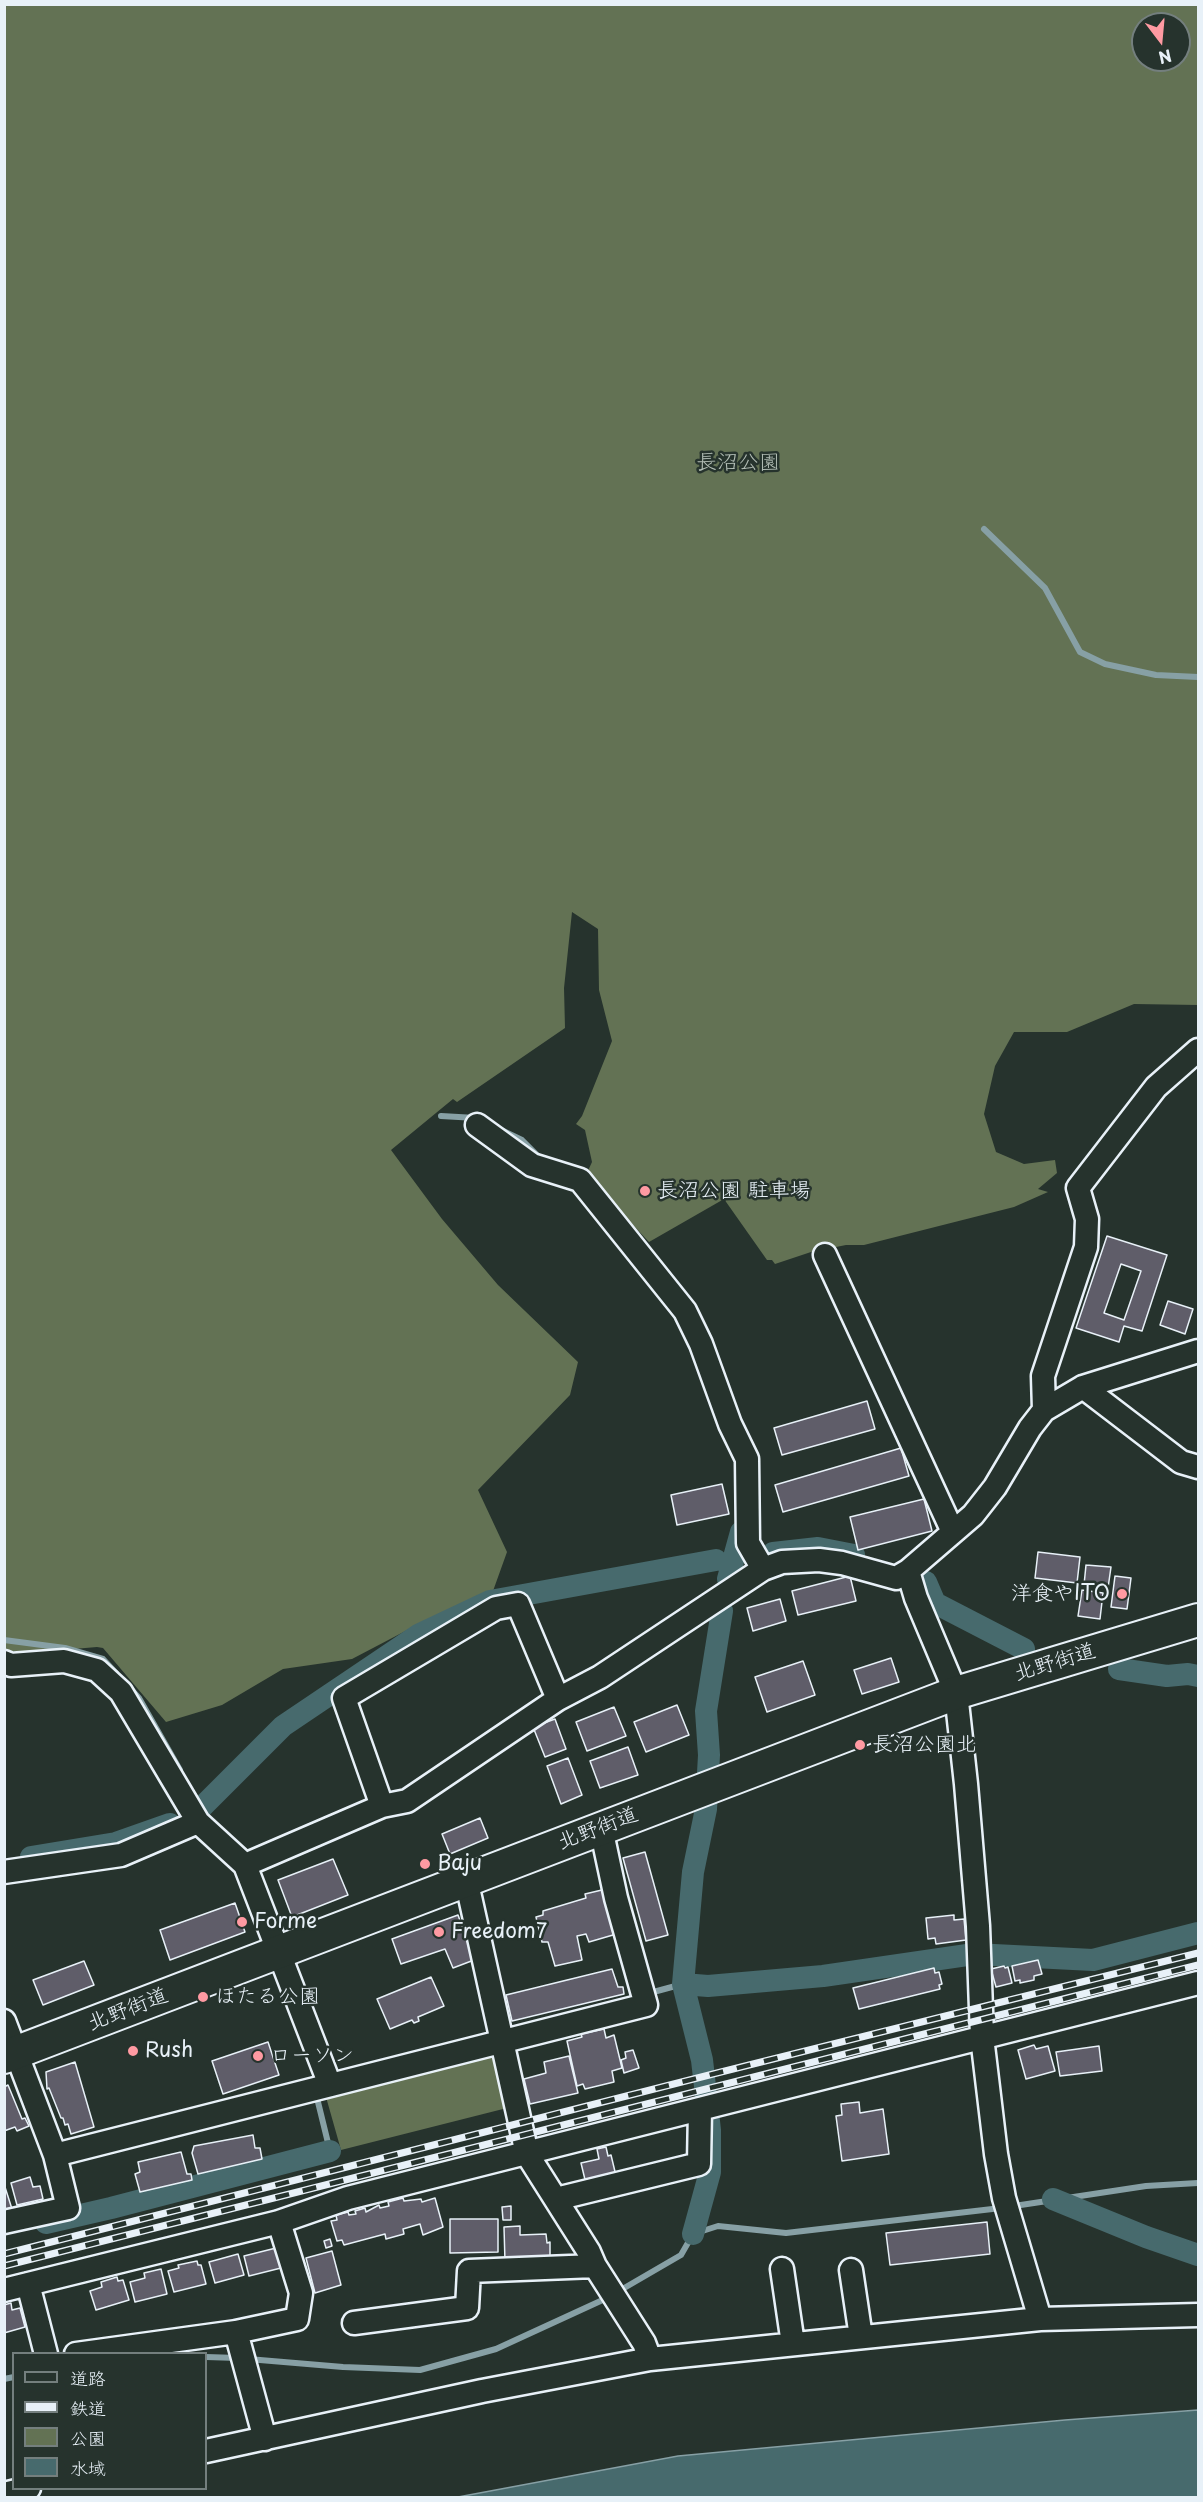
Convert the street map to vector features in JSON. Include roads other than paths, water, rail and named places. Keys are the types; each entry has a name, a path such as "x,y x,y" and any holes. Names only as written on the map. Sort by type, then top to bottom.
{"main road":[{"name":"北野街道","path":"10,2055 956,1693 1198,1620"}],"street":[{"path":"1044,1410 1043,1376 1086,1246 1087,1220 1078,1188 1156,1087 1198,1050"},
{"path":"477,1125 532,1165 580,1180 626,1231 685,1311 701,1344 730,1424 747,1459 748,1543 764,1569"},
{"path":"825,1255 953,1532"},
{"path":"245,1865 382,1806 408,1801 558,1699 600,1677 764,1569 782,1562 819,1560 842,1563 896,1578 908,1571 974,1515 995,1487 1030,1428 1044,1410 1083,1387 1198,1351"},
{"path":"1083,1387 1181,1462 1198,1467"},
{"path":"908,1571 916,1598 956,1693 978,1926 982,2037 996,2154 1002,2187 1040,2319"},
{"path":"382,1806 344,1698 496,1608 518,1605 558,1699"},
{"path":"4,1662 11,1665 64,1661 96,1670 121,1692 198,1822 245,1865 330,2085"},
{"path":"4,1872 121,1854 198,1822"},
{"path":"55,2155 646,2005 616,1898 601,1828"},
{"path":"466,1879 527,2154 590,2252 595,2266 644,2343 650,2360"},
{"path":"4,2289 279,2222 348,2198 1198,1983"},
{"path":"4,2021 10,2055 55,2155 68,2208 4,2222"},
{"path":"556,2199 699,2164 700,2109"},
{"path":"90,2352 236,2331 297,2319 301,2293 279,2222"},
{"path":"354,2323 467,2308 469,2271 595,2266"},
{"path":"782,2269 793,2344"},
{"path":"851,2270 861,2337"},
{"path":"28,2284 45,2352"},
{"path":"207,2451 482,2391 650,2360 1040,2319 1198,2315"},
{"path":"236,2331 265,2439"},
{"path":"4,2494 21,2490"}],"water":[{"path":"1198,2410 1198,2497 458,2497 678,2456"}],"waterway":[{"path":"984,529 1045,588 1080,652 1105,664 1156,675 1198,677"},
{"path":"441,1116 476,1118"},
{"path":"499,1129 522,1140 539,1157"},
{"path":"728,1579 741,1532"},
{"path":"773,1553 818,1548 854,1555"},
{"path":"201,1808 283,1726 418,1635 490,1601 716,1560"},
{"path":"926,1582 935,1603 1024,1649"},
{"path":"693,2234 710,2172 710,2130 702,2060 683,1984 693,1872 706,1809 709,1755 706,1711 722,1611"},
{"path":"4,1640 65,1648 103,1659 116,1673"},
{"path":"1119,1669 1167,1676 1188,1674 1198,1676"},
{"path":"129,1687 139,1698 180,1770"},
{"path":"31,1857 116,1843 170,1824"},
{"path":"683,1984 708,1986 823,1976 974,1954 1093,1960 1198,1933"},
{"path":"646,1994 683,1984"},
{"path":"320,2095 317,2098 330,2151"},
{"path":"46,2223 330,2151"},
{"path":"248,2359 343,2367 420,2370 496,2349 607,2298 681,2255 693,2234 718,2226 786,2233 1001,2208 1146,2186 1198,2183"},
{"path":"1053,2199 1146,2237 1198,2255"},
{"path":"207,2357 238,2358"},
{"path":"4,2379 12,2377"}],"railway":[{"path":"4,2254 1198,1953"},
{"path":"4,2266 1198,1965"}],"place":[{"name":"長沼公園 駐車場","path":"645,1191"},
{"name":"洋食やITO","path":"1122,1594"},
{"name":"長沼公園北","path":"860,1745"},
{"name":"Baju","path":"425,1864"},
{"name":"Forme","path":"242,1922"},
{"name":"Freedom7","path":"439,1932"},
{"name":"ほたる公園","path":"203,1997"},
{"name":"Rush","path":"133,2051"},
{"name":"ローソン","path":"258,2056"}],"park label":[{"name":"長沼公園","path":"738,463"}]}
